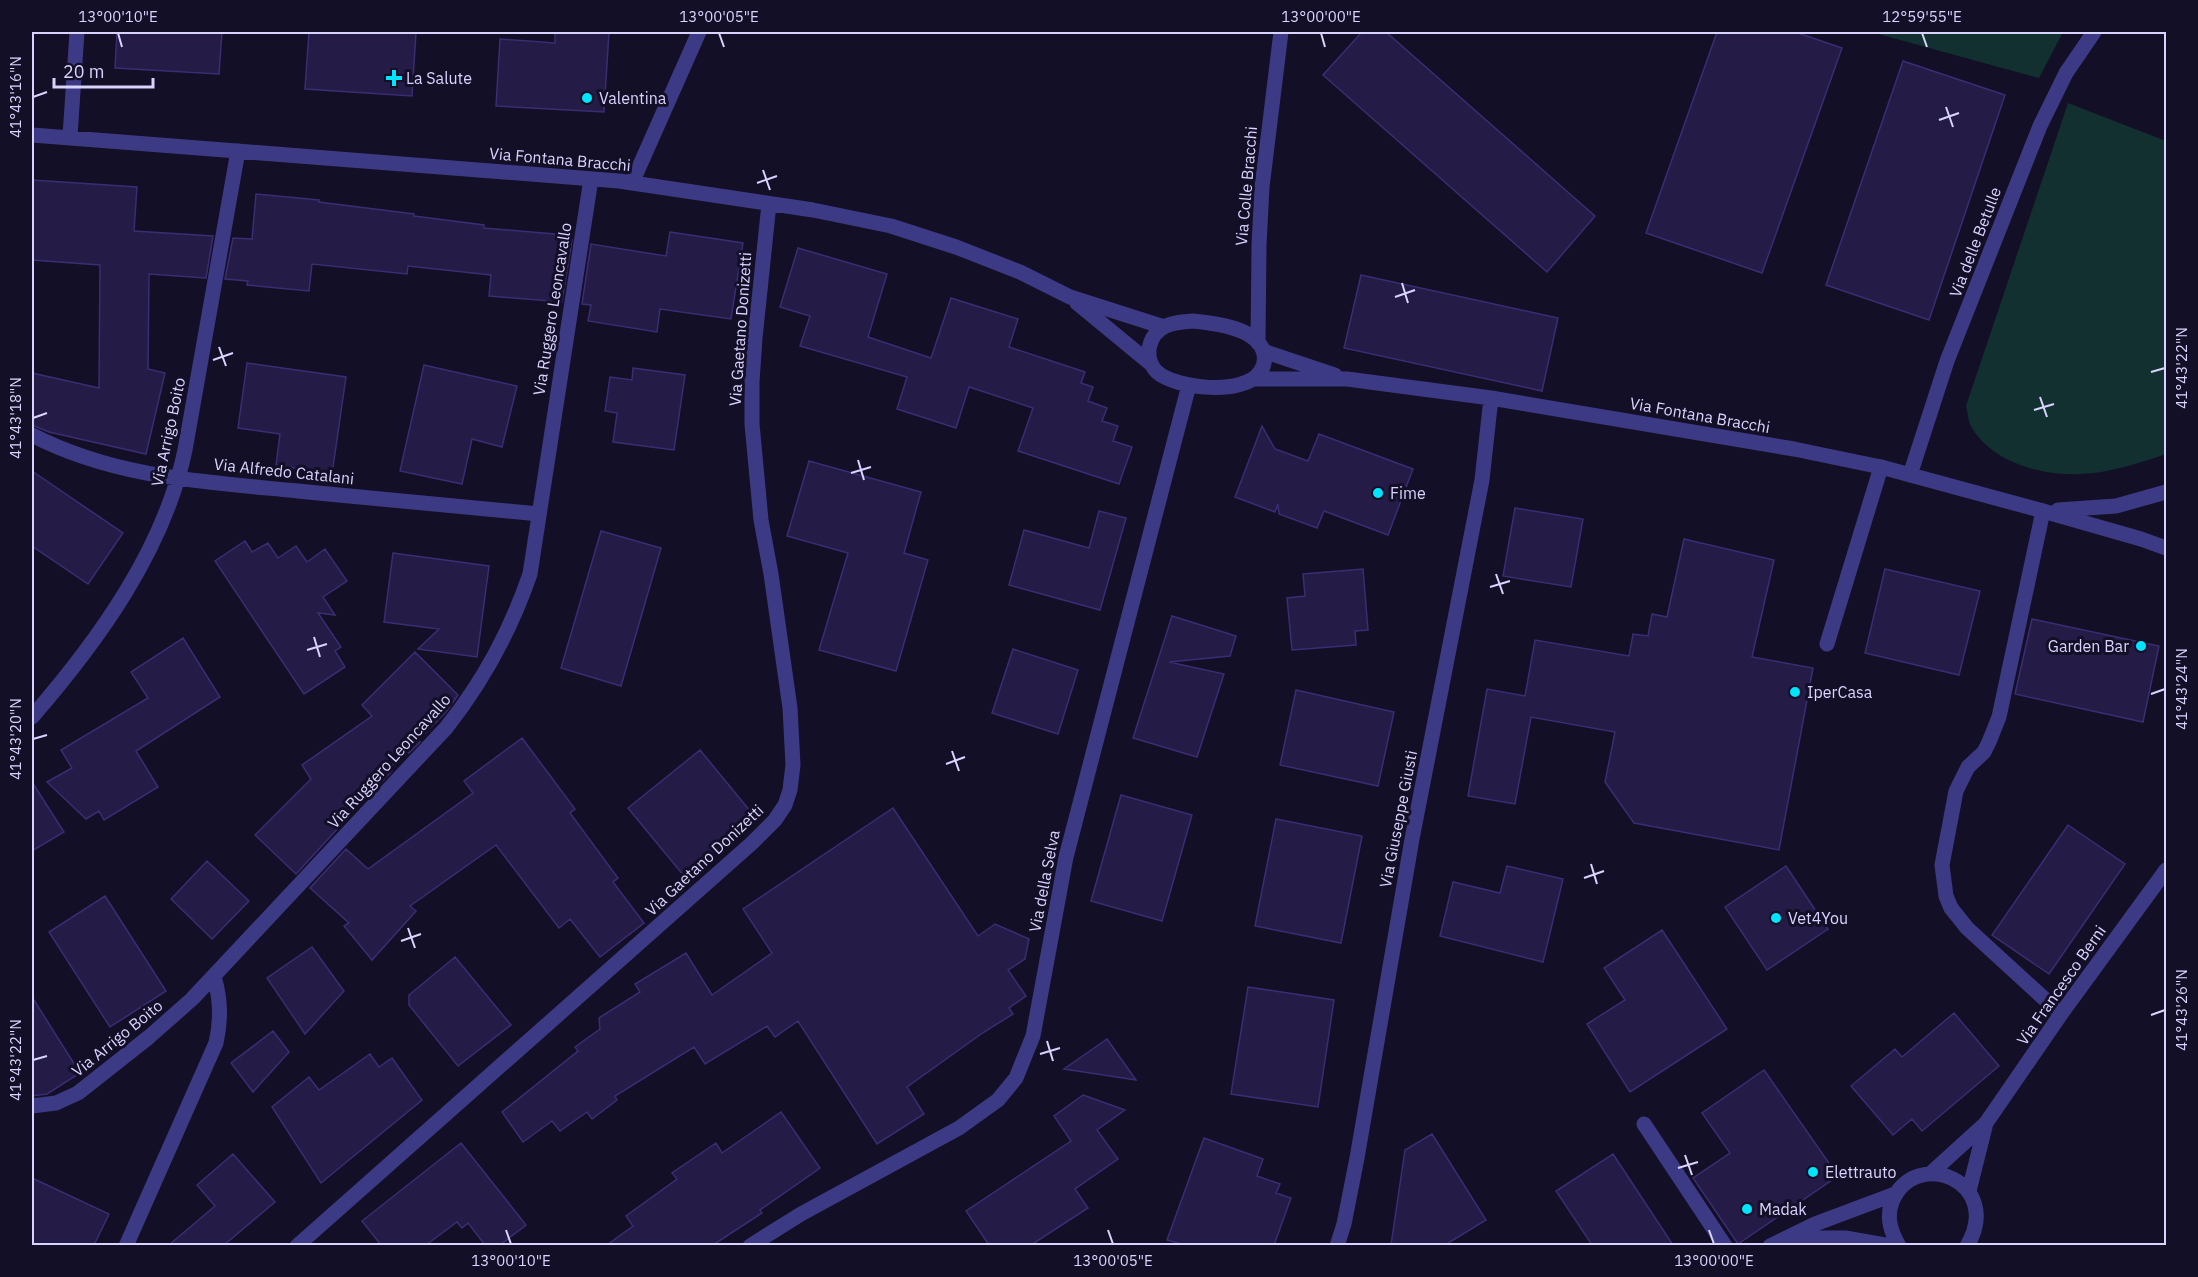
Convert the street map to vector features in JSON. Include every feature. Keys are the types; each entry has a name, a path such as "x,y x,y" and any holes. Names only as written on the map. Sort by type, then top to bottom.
{"street":[{"path":"70,136 77,32"},
{"path":"632,183 699,32"},
{"name":"Via Colle Bracchi","path":"1261,347 1259,245 1262,187 1281,32"},
{"name":"Via delle Betulle","path":"1910,475 1947,361 2040,126 2066,73 2094,32"},
{"name":"Via Fontana Bracchi","path":"32,135 70,136 632,183 854,218 924,236 1003,264 1070,297 1164,327"},
{"name":"Via Arrigo Boito","path":"32,717 82,654 127,591 151,548 179,479 238,151"},
{"name":"Via Ruggero Leoncavallo","path":"214,977 446,728 471,695 502,643 530,574 591,179"},
{"name":"Via Gaetano Donizetti","path":"299,1244 752,843 775,820 785,805 790,790 793,765 790,708 761,520 752,424 754,338 769,204"},
{"name":"Via Fontana Bracchi","path":"1070,297 1151,364"},
{"path":"1193,321 1234,328 1261,347 1264,361 1261,371 1247,382 1222,387 1189,385 1166,378 1151,364 1148,354 1150,341 1164,327 1193,321"},
{"name":"Via Fontana Bracchi","path":"1261,347 1347,379"},
{"name":"Via Fontana Bracchi","path":"1253,379 1347,379 1491,398 1783,447 1881,467 2043,510 2166,548"},
{"name":"Via della Selva","path":"750,1245 801,1214 959,1128 998,1100 1016,1078 1033,1036 1068,847 1189,385"},
{"name":"Via Giuseppe Giusti","path":"1337,1245 1344,1224 1358,1158 1412,839 1482,480 1491,398"},
{"name":"Via Alfredo Catalani","path":"32,435 70,453 106,465 179,479 539,514"},
{"path":"1827,644 1881,467"},
{"name":"Via Fontana Bracchi","path":"2043,510 2116,506 2166,492"},
{"path":"2043,510 1999,717 1984,752 1968,767 1956,791 1942,873 1946,896 1962,923 2061,1014"},
{"name":"Via Francesco Berni","path":"1776,1242 1815,1224 1895,1194 1917,1176 1930,1173 1986,1122 2061,1014 2161,886 2166,870"},
{"path":"126,1245 216,1043 220,1001 214,977"},
{"name":"Via Arrigo Boito","path":"32,1106 56,1103 78,1093 149,1037 214,977"},
{"name":"Via Francesco Berni","path":"1967,1245 1974,1233 1977,1219 1975,1204 1969,1191 1986,1122"},
{"path":"1644,1124 1725,1245"},
{"path":"1930,1173 1945,1175 1958,1181 1969,1191"},
{"path":"1895,1194 1890,1208 1889,1222 1893,1236 1899,1245"},
{"name":"Via Francesco Berni","path":"1776,1242 1814,1236 1891,1245"}],"green space":[{"path":"1871,32 2063,32 2039,78"},
{"path":"2068,103 2166,141 2166,454 2114,470 2081,474 2035,470 2006,458 1981,440 1971,426 1966,406"}],"building":[{"path":"117,32 222,32 219,74 115,68"},
{"path":"309,32 416,32 412,96 305,89"},
{"path":"555,32 609,32 604,112 496,106 500,39 555,43"},
{"path":"1362,32 1386,32 1595,216 1547,272 1323,75"},
{"path":"1717,32 1795,32 1842,48 1762,273 1646,233"},
{"path":"1903,61 2005,95 1929,320 1826,285"},
{"path":"32,180 137,187 134,231 213,236 206,278 149,274 148,369 165,373 146,454 49,432 32,425 32,373 99,388 100,265 32,260"},
{"path":"256,194 319,200 319,202 414,214 414,216 484,225 484,228 555,234 555,238 572,240 562,302 489,296 491,275 408,266 407,274 312,264 309,291 247,285 248,281 225,279 233,238 252,239"},
{"path":"670,232 743,243 731,319 660,309 657,332 588,321 591,305 582,304 591,244 666,256"},
{"path":"798,248 887,274 868,337 931,358 951,298 1018,319 1009,347 1085,372 1081,383 1093,387 1088,401 1107,408 1102,421 1118,426 1113,441 1132,447 1119,484 1018,451 1033,408 969,387 956,428 897,409 907,377 800,346 810,316 780,307"},
{"path":"1361,275 1558,318 1542,391 1344,348"},
{"path":"247,363 346,377 332,474 276,465 280,434 238,428"},
{"path":"424,365 517,386 502,447 472,439 462,484 400,471"},
{"path":"633,368 685,375 674,450 613,442 617,413 605,411 610,377 632,380"},
{"path":"1262,426 1275,449 1308,461 1319,434 1413,469 1388,535 1324,511 1317,528 1279,514 1278,504 1275,512 1235,497"},
{"path":"809,461 921,492 904,553 928,560 896,671 819,650 848,553 787,536"},
{"path":"32,471 123,533 88,584 32,546"},
{"path":"1515,508 1583,519 1571,587 1503,576"},
{"path":"1099,511 1126,518 1100,610 1009,585 1024,530 1089,548"},
{"path":"601,531 661,548 621,686 561,668"},
{"path":"1684,539 1774,560 1752,657 1813,668 1779,850 1634,823 1605,782 1615,732 1531,717 1515,804 1468,796 1487,689 1525,696 1535,640 1629,656 1633,634 1648,636 1652,614 1667,617"},
{"path":"245,541 252,552 268,543 278,558 296,546 307,562 325,549 347,581 323,597 335,615 318,613 341,647 335,651 345,667 304,694 215,561"},
{"path":"393,553 489,566 477,657 418,649 439,629 384,622"},
{"path":"1363,569 1368,630 1355,631 1356,645 1292,650 1287,598 1305,596 1303,574"},
{"path":"1885,569 1980,591 1959,675 1865,653"},
{"path":"1172,616 1236,636 1230,656 1169,662 1224,674 1197,757 1133,738"},
{"path":"2032,619 2159,646 2143,722 2015,694"},
{"path":"183,638 220,697 136,751 158,787 104,820 99,811 86,819 47,782 72,768 61,750 148,698 131,672"},
{"path":"1013,649 1078,670 1058,734 992,713"},
{"path":"415,652 458,695 446,712 418,740 420,742 390,768 392,771 371,793 336,819 341,825 296,874 255,835 311,779 302,765 372,716 362,705"},
{"path":"1296,690 1394,712 1378,786 1280,765"},
{"path":"522,738 575,809 570,813 618,878 613,882 644,923 600,957 570,919 559,928 496,845 410,906 416,911 372,960 344,926 349,923 310,888 346,849 368,869 473,793 464,781"},
{"path":"700,750 755,817 684,876 628,808"},
{"path":"32,782 64,832 32,851"},
{"path":"1121,795 1192,815 1162,921 1091,901"},
{"path":"893,808 978,936 995,924 1029,939 1025,959 1008,970 1026,996 1009,1008 1013,1014 907,1087 924,1114 877,1144 798,1021 775,1037 767,1026 705,1064 694,1047 615,1096 617,1100 592,1119 587,1112 560,1131 552,1121 523,1142 502,1112 578,1051 575,1047 600,1029 599,1018 640,992 635,984 686,953 712,995 772,953 743,909"},
{"path":"1276,819 1362,836 1341,943 1255,926"},
{"path":"2068,825 2125,864 2049,974 1992,935"},
{"path":"207,861 249,901 212,939 171,899"},
{"path":"1507,866 1563,879 1543,962 1440,936 1453,882 1500,893"},
{"name":"Vet4You","path":"1786,866 1828,929 1767,970 1725,907"},
{"path":"105,896 166,991 110,1027 49,932"},
{"path":"1662,930 1727,1029 1630,1092 1587,1024 1625,1000 1604,968"},
{"path":"312,947 344,991 305,1034 267,978"},
{"path":"455,957 511,1025 458,1066 409,1005 409,995"},
{"path":"1248,987 1334,1000 1318,1107 1231,1094"},
{"path":"32,997 80,1073 47,1094 32,1096"},
{"path":"1954,1013 1999,1066 1922,1131 1912,1119 1893,1135 1851,1086 1895,1049 1902,1057"},
{"path":"273,1031 289,1052 253,1092 231,1063"},
{"path":"1107,1039 1136,1080 1064,1069"},
{"path":"370,1054 379,1067 392,1058 422,1100 321,1183 272,1107 309,1077 319,1090"},
{"path":"1764,1070 1838,1176 1738,1244 1693,1178 1730,1153 1702,1113"},
{"path":"1083,1095 1125,1110 1097,1130 1118,1159 1075,1189 1088,1208 1031,1245 989,1245 966,1211 1071,1141 1054,1116"},
{"path":"781,1112 820,1168 760,1210 762,1213 713,1245 607,1245 633,1226 626,1216 677,1179 672,1173 716,1143 722,1153"},
{"path":"1432,1134 1486,1220 1445,1245 1391,1245 1405,1150"},
{"path":"1204,1138 1263,1159 1257,1176 1280,1184 1276,1193 1291,1198 1274,1245 1185,1245 1167,1240"},
{"path":"461,1143 526,1225 500,1245 485,1245 468,1223 462,1228 457,1222 426,1245 381,1245 362,1221"},
{"path":"233,1154 275,1202 224,1245 169,1245 215,1206 197,1185"},
{"path":"1613,1154 1673,1245 1592,1245 1556,1191"},
{"path":"32,1178 109,1214 94,1245 32,1245"}],"place":[{"name":"La Salute","path":"394,78"},
{"name":"Valentina","path":"587,98"},
{"name":"Fime","path":"1378,493"},
{"name":"Garden Bar","path":"2141,646"},
{"name":"IperCasa","path":"1795,692"},
{"name":"Vet4You","path":"1776,918"},
{"name":"Elettrauto","path":"1813,1172"},
{"name":"Madak","path":"1747,1209"}]}
